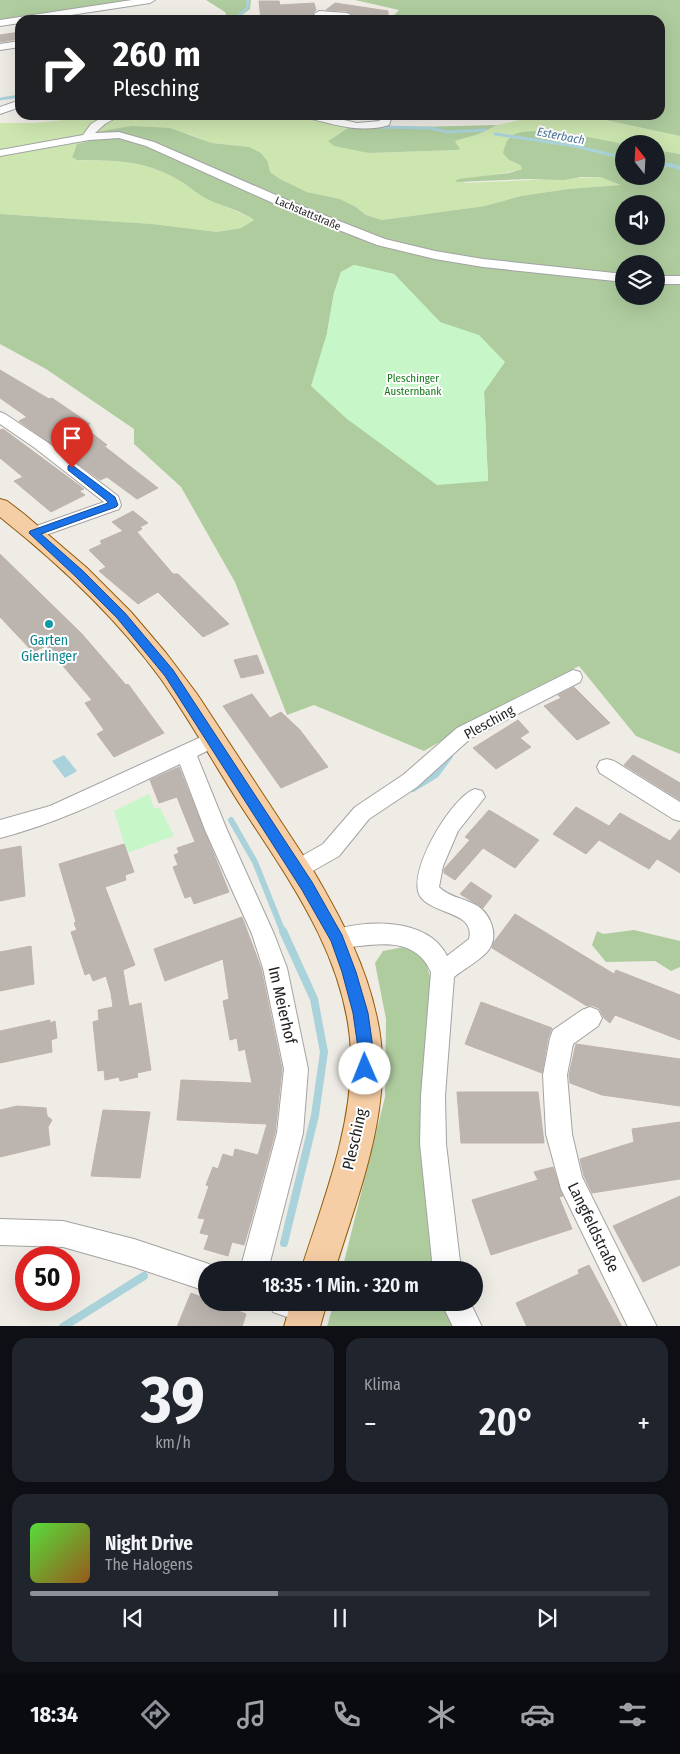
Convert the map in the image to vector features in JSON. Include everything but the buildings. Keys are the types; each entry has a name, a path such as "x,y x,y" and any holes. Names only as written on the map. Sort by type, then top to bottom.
{"main road":[{"name":"Plesching","path":"0,506 79,573 147,646 169,673 296,870 338,939 361,1013 366,1055 364,1098 352,1154 321,1261"}],"street":[{"path":"48,15 97,8 153,4"},
{"path":"319,14 333,15"},
{"path":"0,22 15,20"},
{"path":"0,47 15,45"},
{"path":"0,111 15,105"},
{"path":"89,138 89,133 104,120"},
{"path":"330,120 348,124 380,125 386,120"},
{"name":"Lachstattstraße","path":"0,153 89,138 119,135 150,144 337,225 406,248 483,263 615,277"},
{"path":"665,280 680,280"},
{"path":"0,417 41,445 112,500 113,505 34,533"},
{"name":"Plesching","path":"296,870 331,850 362,813 410,781 464,733 573,677"},
{"path":"0,829 57,812 212,740"},
{"name":"Im Meierhof","path":"186,753 216,830 263,934 275,968 296,1069 290,1133 256,1261"},
{"path":"606,767 680,813"},
{"path":"443,972 479,945 482,928 474,915 435,898 428,890 427,882 439,850 454,821 475,797"},
{"path":"338,939 386,933 415,938 434,954 443,972 433,1096 433,1144 446,1261"},
{"name":"Langfeldstraße","path":"590,1018 562,1038 556,1075 560,1134 570,1180 643,1326"},
{"path":"0,1232 63,1234 134,1253 198,1274"},
{"path":"460,1311 468,1326"}],"green space":[{"path":"0,0 134,0 34,15 15,15 15,18 0,20"},
{"path":"206,0 251,0 250,9 242,15 226,15 225,12"},
{"path":"355,0 680,0 680,136 605,120 665,120 665,15 394,15 399,10"},
{"path":"63,120 98,120 80,137 0,151 0,123 34,123"},
{"path":"109,120 323,120 351,126 329,140 369,153 457,150 458,145 455,141 479,134 497,125 520,120 605,120 680,136 680,154 665,152 665,135 615,135 615,142 560,132 509,160 520,165 522,169 477,178 463,183 600,177 615,182 615,185 623,185 568,189 521,196 485,206 382,220 366,215 356,207 340,199 307,192 280,179 270,172 268,162 249,147 212,143 189,134 94,135 93,131"},
{"path":"497,125 479,134 455,141 460,149 457,150 369,153 334,146 328,141 351,126 376,128"},
{"path":"132,126 170,128 212,143 249,147 261,153 268,162 270,172 280,179 307,192 340,199 356,207 366,215 382,220 485,206 521,196 568,189 621,185 665,185 665,152 680,154 680,277 665,277 665,255 615,255 615,275 432,252 398,243 332,220 142,139 94,135 101,131"},
{"path":"520,132 549,132 615,142 615,183 600,177 581,177 564,180 527,179 455,182 458,179 509,173 522,169 520,165 509,160 503,153 508,139"},
{"path":"104,137 118,138 147,145 340,230 486,266 615,280 615,305 665,305 665,282 680,283 680,754 636,736 579,666 517,697 424,751 314,705 287,715 235,582 181,487 134,444 134,429 46,369 0,344 0,214 152,224 217,232 241,228 254,220 238,211 209,200 178,179 161,171 126,162 77,160 72,157 77,144","holes":["354,265 394,274 440,322 484,392 488,481 327,333 334,293 341,272"]},
{"path":"83,141 77,145 72,157 77,160 126,162 161,171 178,179 209,200 254,220 241,228 217,232 152,224 0,214 0,155"},
{"name":"Pleschinger Austernbank","path":"354,265 394,274 440,322 479,335 505,362 484,392 488,481 437,485 347,419 311,386 327,333 334,293 341,272"},
{"path":"149,794 154,808 160,808 174,836 127,853 114,811"},
{"path":"634,930 680,941 680,967 671,971 655,961 606,962 592,945 597,931 603,934"},
{"path":"409,946 426,961 434,993 420,1107 435,1261 344,1261 385,1097 386,1019 375,963 383,951"},
{"path":"331,1311 447,1311 454,1326 327,1326"}],"water":[{"path":"64,755 77,771 65,778 52,761"}],"waterway":[{"name":"Esterbach","path":"239,15 247,8 248,0"},
{"name":"Esterbach","path":"0,99 15,97"},
{"name":"Esterbach","path":"381,127 430,128 447,132 485,130"},
{"name":"Esterbach","path":"495,134 575,146 615,156"},
{"name":"Esterbach","path":"665,165 680,168"},
{"path":"413,789 436,775 450,756"},
{"path":"231,820 255,862 283,932"},
{"path":"283,931 314,999 324,1052 315,1115 284,1243"},
{"path":"65,1326 144,1276"}],"place":[{"name":"Garten Gierlinger","path":"49,624"}],"route":[{"path":"72,468 112,500 113,505 34,533 79,573 121,616 169,673 307,886 338,939 349,972 361,1013 366,1055 365,1069"}]}
